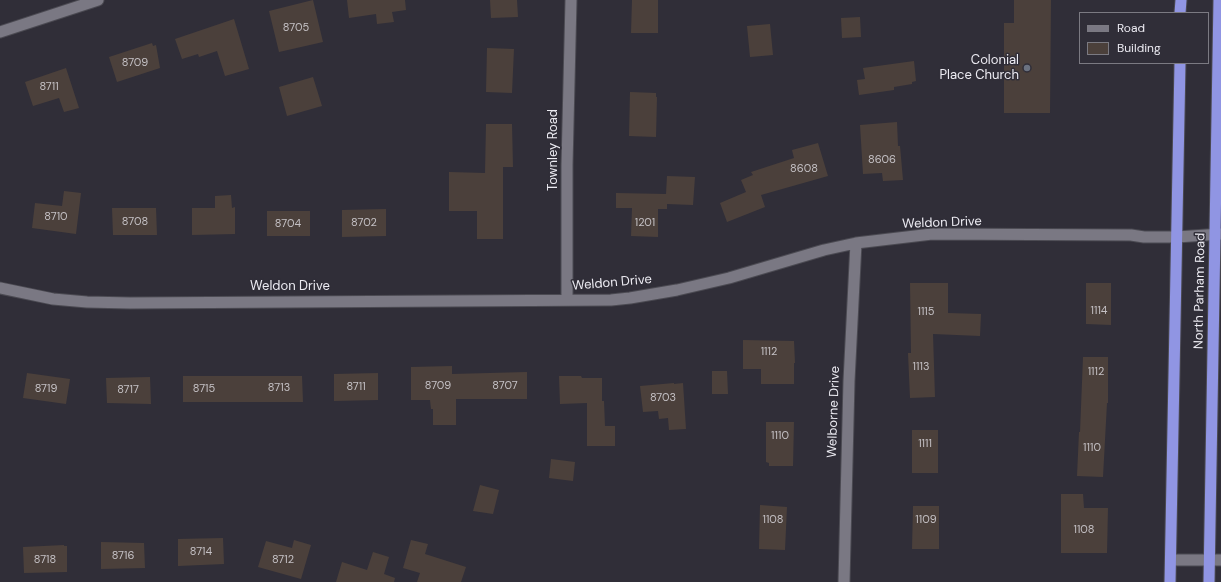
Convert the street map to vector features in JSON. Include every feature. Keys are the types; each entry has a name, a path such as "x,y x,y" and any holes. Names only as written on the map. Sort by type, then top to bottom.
{"highway":[{"path":"1180,12 1181,0"},
{"name":"North Parham Road","path":"1209,582 1218,234 1219,0"},
{"name":"North Parham Road","path":"1170,582 1180,64"}],"street":[{"path":"0,32 54,13 98,0"},
{"name":"Townley Road","path":"567,300 567,165 571,0"},
{"name":"Weldon Drive","path":"0,288 53,299 94,302 567,300 624,298 677,290 729,278 824,250 856,243 932,234 1131,235 1177,238 1218,234"},
{"name":"Welborne Drive","path":"844,582 849,380 856,243"},
{"path":"1171,560 1221,560"}],"building":[{"path":"313,0 323,42 279,52 269,11"},
{"path":"347,0 405,0 406,10 392,12 394,22 377,24 376,14 349,18"},
{"path":"490,0 517,0 518,17 491,18"},
{"path":"632,0 658,0 658,33 631,33"},
{"name":"Colonial Place Church","path":"1014,0 1051,0 1050,113 1004,113 1004,23 1014,23"},
{"path":"860,17 861,37 842,38 841,18"},
{"path":"234,19 249,69 225,76 217,51 199,57 198,54 182,59 175,39"},
{"path":"770,24 773,55 750,57 747,26"},
{"path":"152,43 153,46 156,45 160,68 117,82 109,57"},
{"path":"487,48 514,49 512,93 486,92"},
{"path":"914,61 916,81 912,82 912,84 894,87 894,90 859,95 857,80 865,79 863,68"},
{"path":"66,68 79,108 64,112 59,98 33,106 25,82"},
{"path":"313,77 322,106 287,116 279,87"},
{"path":"630,92 656,93 656,137 629,136"},
{"path":"897,122 898,146 900,146 903,180 883,181 882,173 863,174 860,125"},
{"path":"486,124 512,124 513,167 503,167 503,239 477,239 477,211 449,211 449,172 485,173"},
{"path":"818,143 828,176 761,195 765,207 727,222 720,203 746,192 741,180 753,175 751,172 794,158 792,150"},
{"path":"667,176 695,177 693,205 667,204 667,209 658,209 658,237 631,236 632,208 616,208 616,193 666,194"},
{"path":"64,191 81,193 76,234 32,228 35,203 62,206"},
{"path":"231,195 232,208 235,207 235,234 192,235 192,208 215,208 215,196"},
{"path":"112,208 156,208 157,235 113,235"},
{"path":"386,209 386,236 342,237 342,210"},
{"path":"267,211 310,211 310,236 267,236"},
{"path":"910,283 948,283 948,313 981,314 980,336 933,334 935,397 910,398 908,353 911,353"},
{"path":"1086,283 1111,283 1111,325 1086,324"},
{"path":"743,340 794,341 794,384 761,384 761,369 743,369"},
{"path":"1083,357 1108,357 1108,403 1103,477 1077,476"},
{"path":"452,366 452,374 527,372 527,399 456,399 456,425 433,425 433,409 431,409 430,400 411,400 411,367"},
{"path":"712,371 727,371 728,394 712,394"},
{"path":"27,373 70,379 66,404 23,398"},
{"path":"378,373 378,400 334,401 334,374"},
{"path":"183,376 302,376 303,402 183,402"},
{"path":"559,376 602,378 602,401 604,401 605,426 615,426 615,446 587,446 587,403 560,404"},
{"path":"150,377 151,404 107,403 106,378"},
{"path":"683,383 686,429 669,430 668,418 659,419 658,411 643,412 640,386"},
{"path":"766,422 794,422 793,466 769,466 769,463 766,462"},
{"path":"912,430 938,430 938,473 912,473"},
{"path":"551,459 575,462 573,481 549,478"},
{"path":"480,485 499,490 493,514 473,511"},
{"path":"1061,494 1083,494 1084,508 1108,508 1107,553 1061,553"},
{"path":"760,505 787,507 785,550 759,549"},
{"path":"913,506 939,506 939,549 912,549"},
{"path":"223,538 224,564 178,566 178,539"},
{"path":"294,540 311,545 301,579 258,567 266,541 292,548"},
{"path":"411,540 428,544 425,554 466,567 461,582 417,582 420,573 403,568"},
{"path":"101,542 144,543 145,568 101,569"},
{"path":"67,546 67,572 24,573 23,547"},
{"path":"373,552 389,557 384,574 395,578 394,582 336,582 342,562 367,570"}],"place":[{"name":"Colonial Place Church","path":"1027,68"}]}
